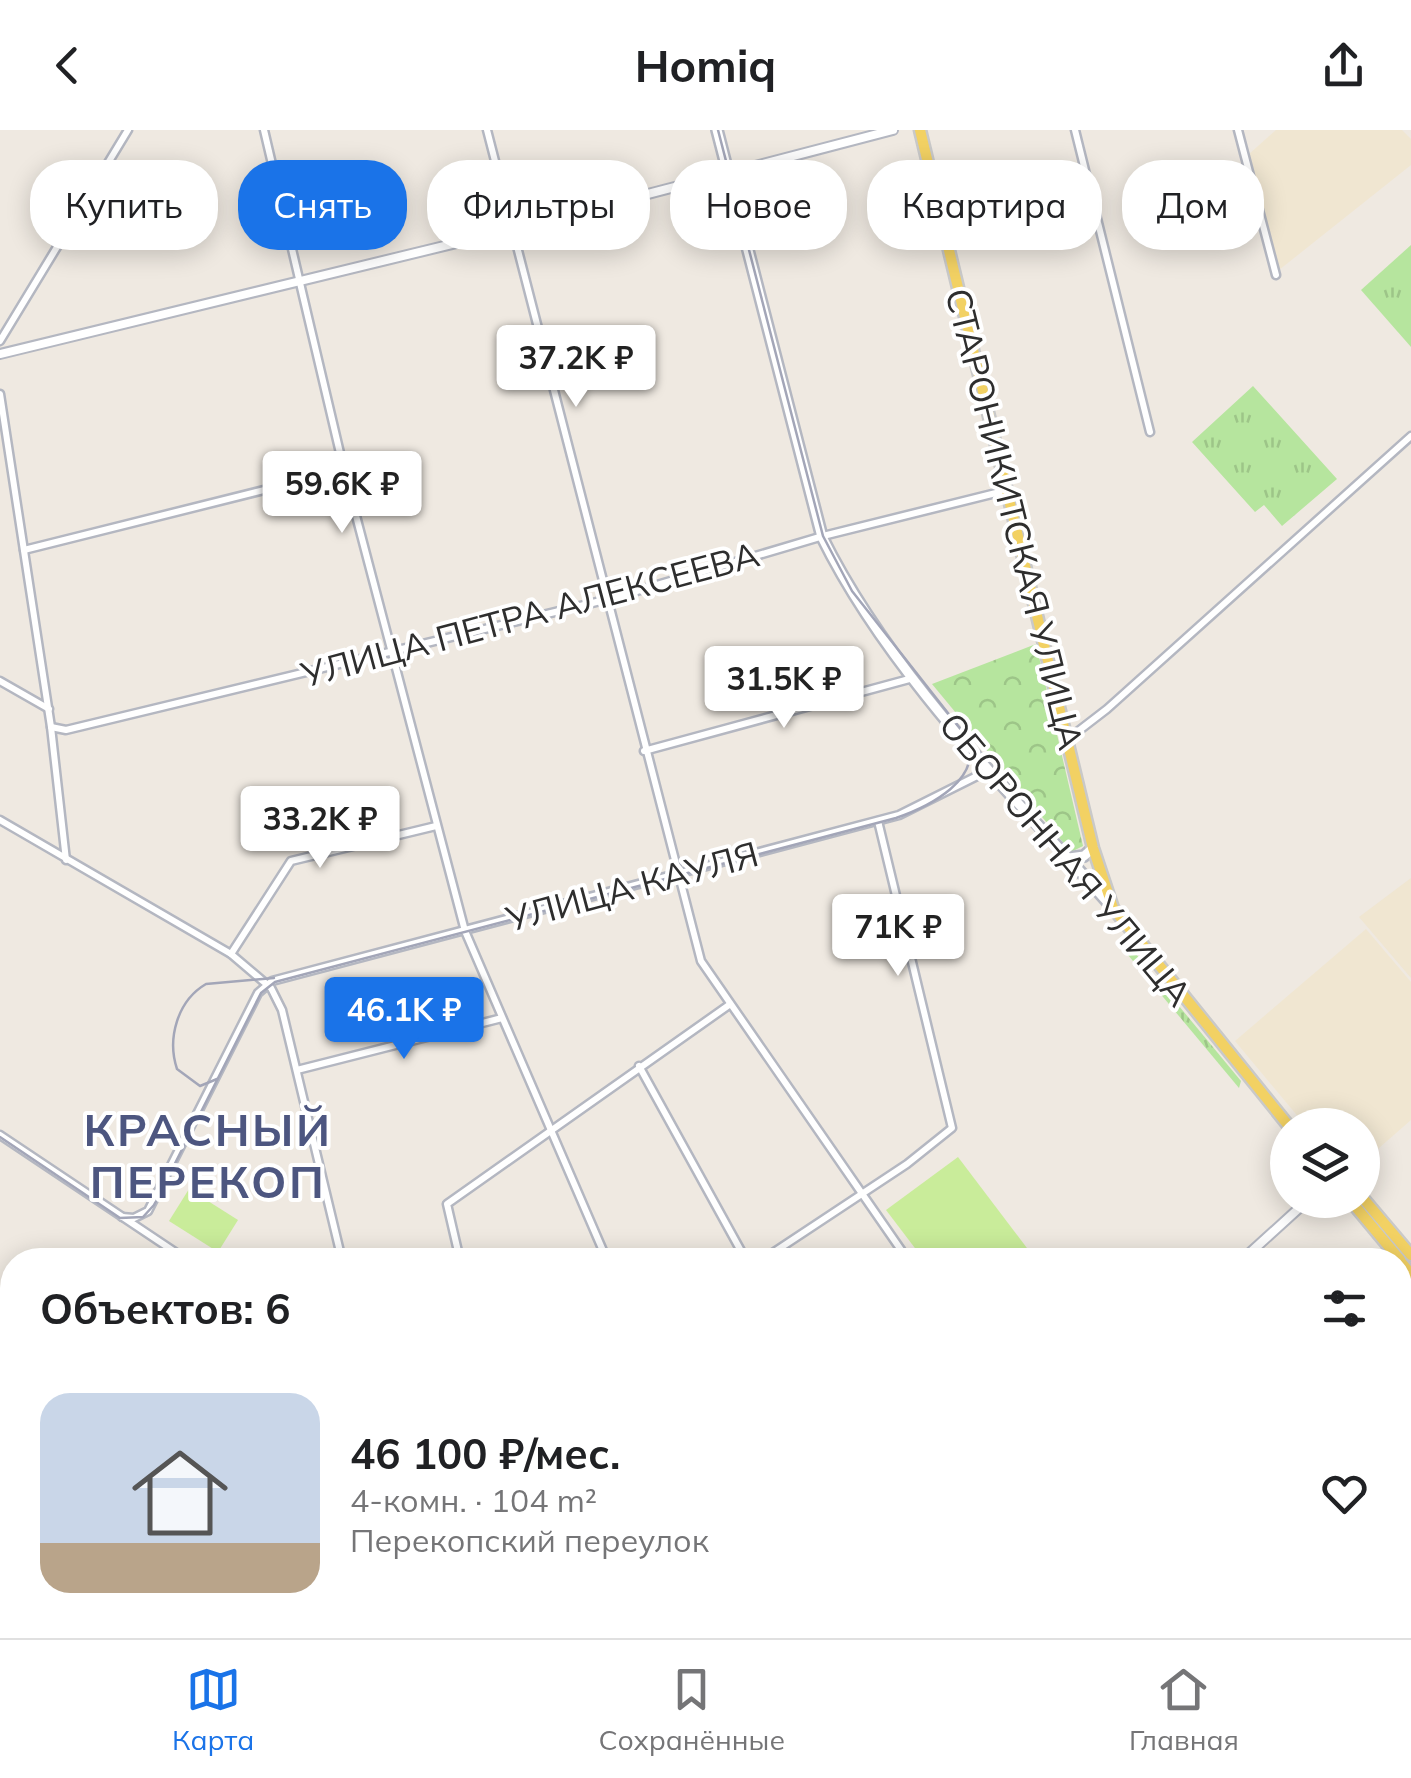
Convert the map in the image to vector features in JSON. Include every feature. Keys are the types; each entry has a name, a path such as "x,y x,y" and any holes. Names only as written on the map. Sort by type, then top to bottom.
{"main road":[{"name":"ОБОРОННАЯ УЛИЦА","path":"717,130 725,160"},
{"name":"СТАРОНИКИТСКАЯ УЛИЦА","path":"920,130 1093,848 1113,908"},
{"name":"ОБОРОННАЯ УЛИЦА","path":"748,250 822,537 850,592 914,678 1113,908 1274,1108"},
{"path":"1068,858 1084,856 1093,848"},
{"path":"1365,1218 1390,1248"},
{"path":"1379,1218 1405,1248"},
{"path":"1384,1241 1398,1248"}],"street":[{"path":"0,341 128,130"},
{"path":"264,130 344,470 465,931 602,1248"},
{"path":"487,130 494,160"},
{"path":"769,160 892,130"},
{"path":"1075,130 1150,432"},
{"path":"1238,130 1276,275"},
{"path":"0,354 428,250"},
{"path":"515,250 701,961 900,1248"},
{"path":"0,394 49,709 66,860"},
{"path":"1068,738 1108,709 1411,436"},
{"path":"24,550 344,470"},
{"name":"УЛИЦА ПЕТРА АЛЕКСЕЕВА","path":"51,727 66,730 608,599 822,537 1008,490"},
{"path":"644,751 914,678"},
{"path":"0,681 49,709"},
{"name":"УЛИЦА КАУЛЯ","path":"265,984 878,821 921,807 990,770"},
{"path":"0,820 231,954 265,984 282,1010 339,1248"},
{"path":"781,1248 864,1194 952,1128 878,821"},
{"path":"231,954 291,861 436,826"},
{"path":"122,1217 138,1217 148,1211 265,984"},
{"path":"457,1248 448,1204 729,1005"},
{"path":"297,1070 502,1018"},
{"path":"639,1066 739,1248"},
{"path":"0,1136 170,1248"},
{"path":"1255,1248 1288,1218"}],"shaded area":[{"path":"1276,130 1402,130 1411,139 1411,165 1279,270 1264,212 1264,160 1251,160 1249,154"},
{"path":"1411,878 1411,978 1359,917"},
{"path":"1366,929 1411,982 1411,1120 1380,1147 1380,1108 1291,1108 1235,1041"}],"green space":[{"path":"1411,245 1411,347 1361,290"},
{"path":"1253,386 1337,479 1282,526 1264,505 1255,512 1192,442"},
{"path":"1036,644 1083,846 1071,852 932,684"},
{"path":"1131,948 1241,1081 1239,1088 1123,949"},
{"path":"958,1157 1027,1248 915,1248 886,1210"},
{"path":"189,1189 238,1220 220,1248 212,1248 169,1221"}],"tram line":[{"path":"0,1137 120,1218 143,1217 154,1205 261,993 275,982 896,818 937,799 961,778 970,751 966,736 852,591 823,536 718,130"},
{"path":"217,1079 200,1086 177,1069 173,1045 181,1010 206,984 274,978"}],"district":[{"name":"КРАСНЫЙ ПЕРЕКОП","path":"208,1155"}]}
